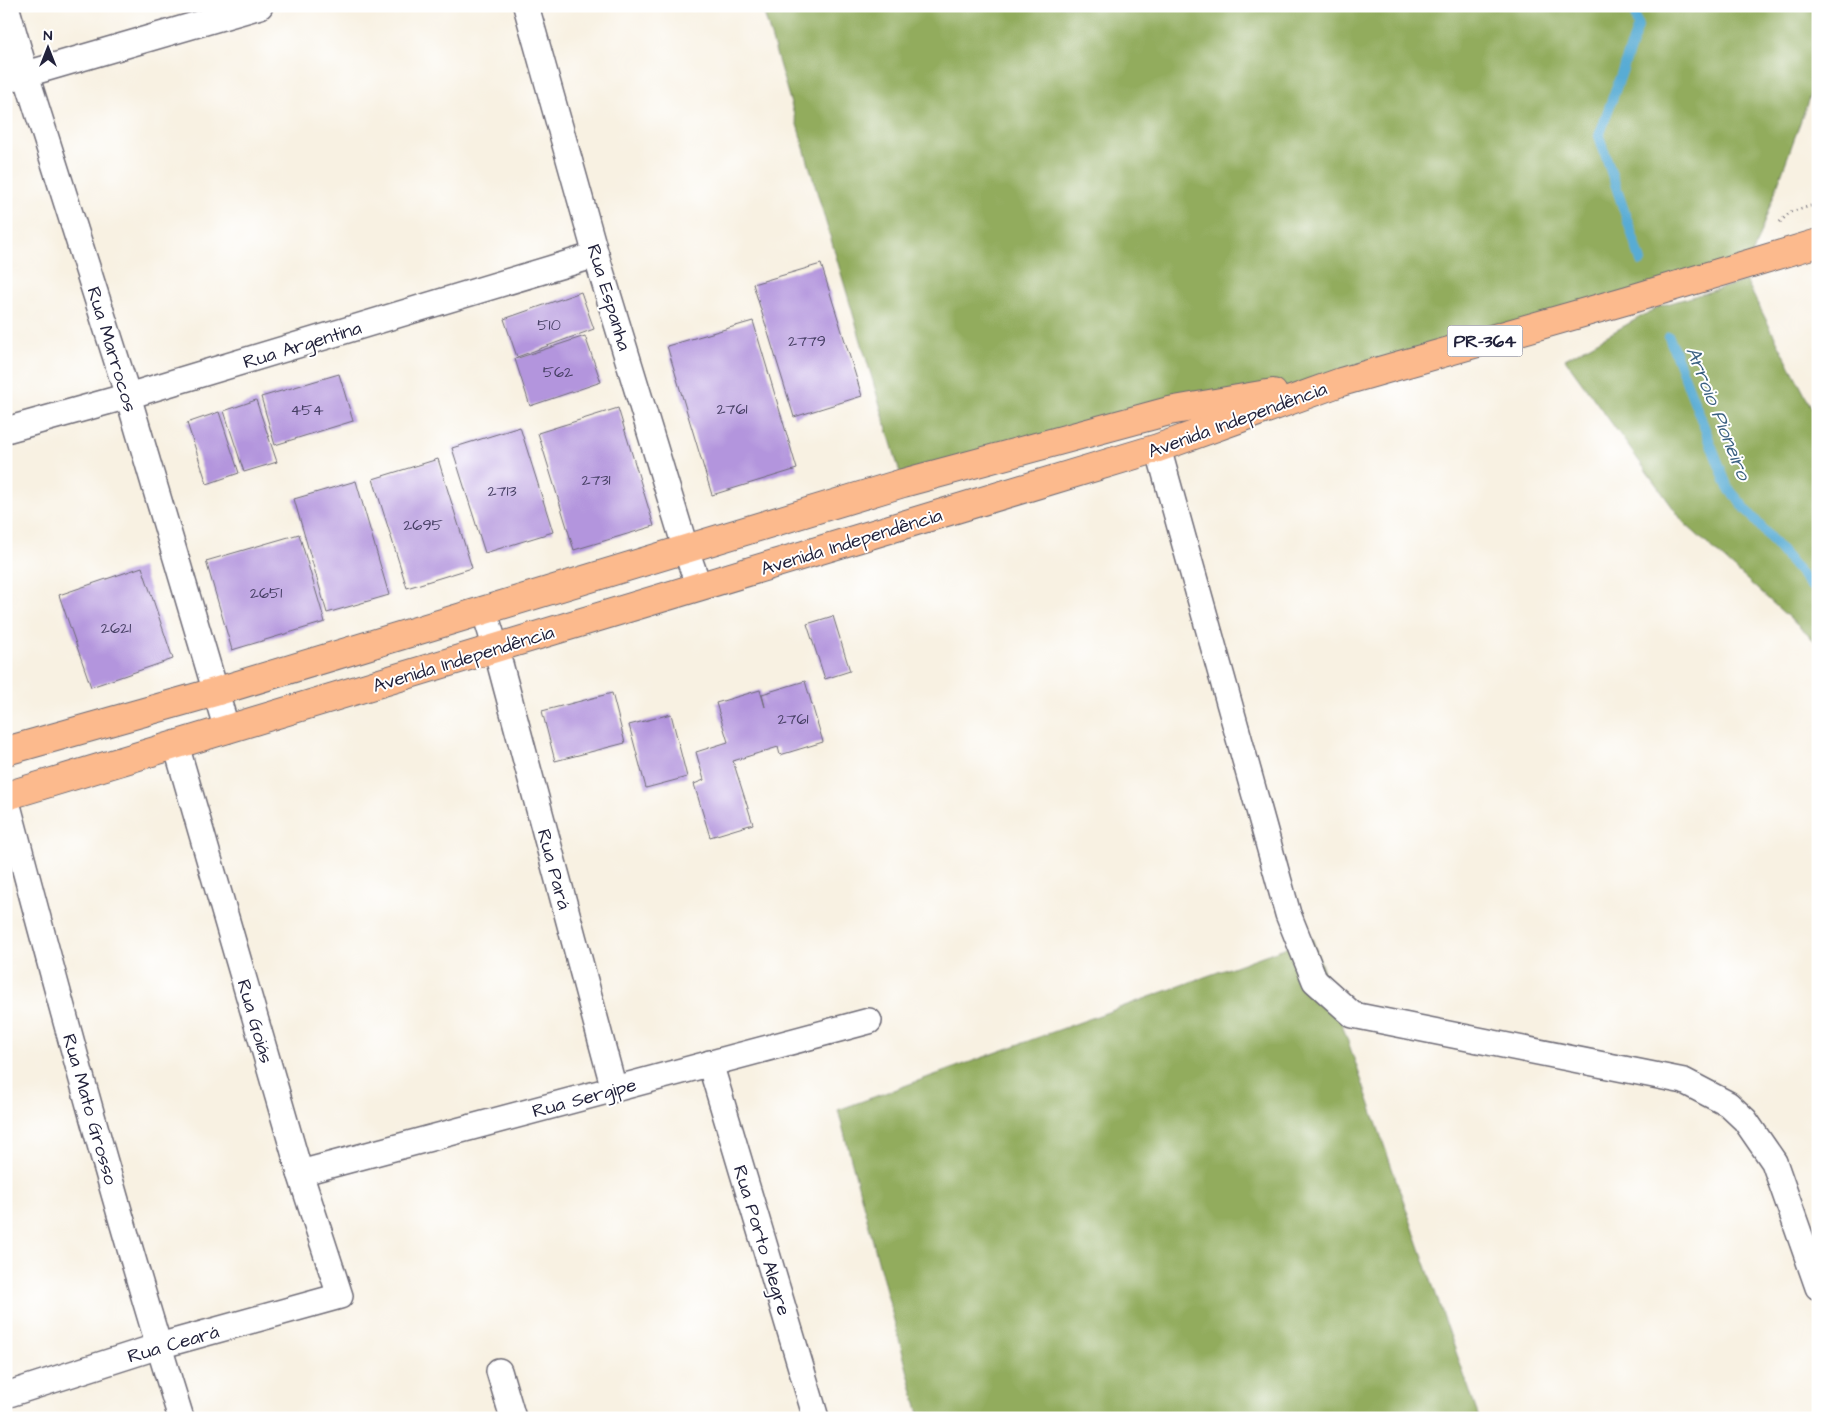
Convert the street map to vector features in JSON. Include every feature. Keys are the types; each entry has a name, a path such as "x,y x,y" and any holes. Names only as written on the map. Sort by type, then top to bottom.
{"main road":[{"name":"PR-364","path":"1342,382 1818,243"},
{"name":"Avenida Independência","path":"6,797 1158,448 1342,382"},
{"name":"Avenida Independência","path":"6,751 215,692 903,483 1169,410 1342,382"},
{"path":"783,519 787,560"}],"street":[{"name":"Rua Marrocos","path":"6,6 16,78 128,396 227,730"},
{"path":"16,78 260,6"},
{"name":"Rua Espanha","path":"526,6 596,255 686,550 700,587"},
{"name":"Rua Argentina","path":"6,430 128,396 596,255"},
{"path":"1158,448 1288,914 1315,981 1354,1015 1684,1081 1728,1104 1745,1120 1774,1162 1818,1287"},
{"name":"Rua Pará","path":"484,610 496,648 614,1089"},
{"name":"Rua Goiás","path":"176,745 300,1173 340,1296"},
{"name":"Rua Mato Grosso","path":"6,797 51,969 181,1418"},
{"name":"Rua Sergipe","path":"300,1173 869,1021"},
{"name":"Rua Porto Alegre","path":"710,1063 816,1418"},
{"name":"Rua Ceará","path":"6,1395 159,1346 340,1296"},
{"path":"499,1371 513,1418"}],"green space":[{"path":"762,6 1818,6 1818,73 1749,264 1341,382 903,483"},
{"path":"1746,281 1818,420 1818,538 1809,547 1818,549 1818,644 1684,523 1565,359 1660,306"},
{"path":"1312,938 1479,1418 920,1418 838,1110"}],"building":[{"path":"821,264 862,396 794,417 753,284"},
{"path":"581,292 594,329 517,357 504,319"},
{"path":"753,321 797,469 712,495 667,346"},
{"path":"585,336 601,382 530,406 515,359"},
{"path":"339,374 353,421 275,445 261,397"},
{"path":"256,400 277,462 244,472 224,411"},
{"path":"618,408 654,526 574,550 538,433"},
{"path":"219,412 239,473 207,484 187,423"},
{"path":"520,427 553,532 485,553 452,448"},
{"path":"438,459 472,568 407,588 373,479"},
{"path":"356,481 389,595 327,613 294,499"},
{"path":"299,534 325,622 232,650 206,561"},
{"path":"142,567 173,659 91,687 59,595"},
{"path":"833,616 850,671 825,679 807,624"},
{"path":"805,681 823,742 780,755 778,747 733,761 753,824 710,837 694,784 704,780 696,752 728,742 716,703 760,690 765,707 762,694"},
{"path":"612,693 625,743 555,761 542,711"},
{"path":"671,714 687,777 646,788 629,725"}],"waterway":[{"name":"Arroio Pioneiro","path":"1633,6 1638,27 1599,136 1641,261"},
{"name":"Arroio Pioneiro","path":"1669,337 1728,488 1811,586 1818,589"}]}
